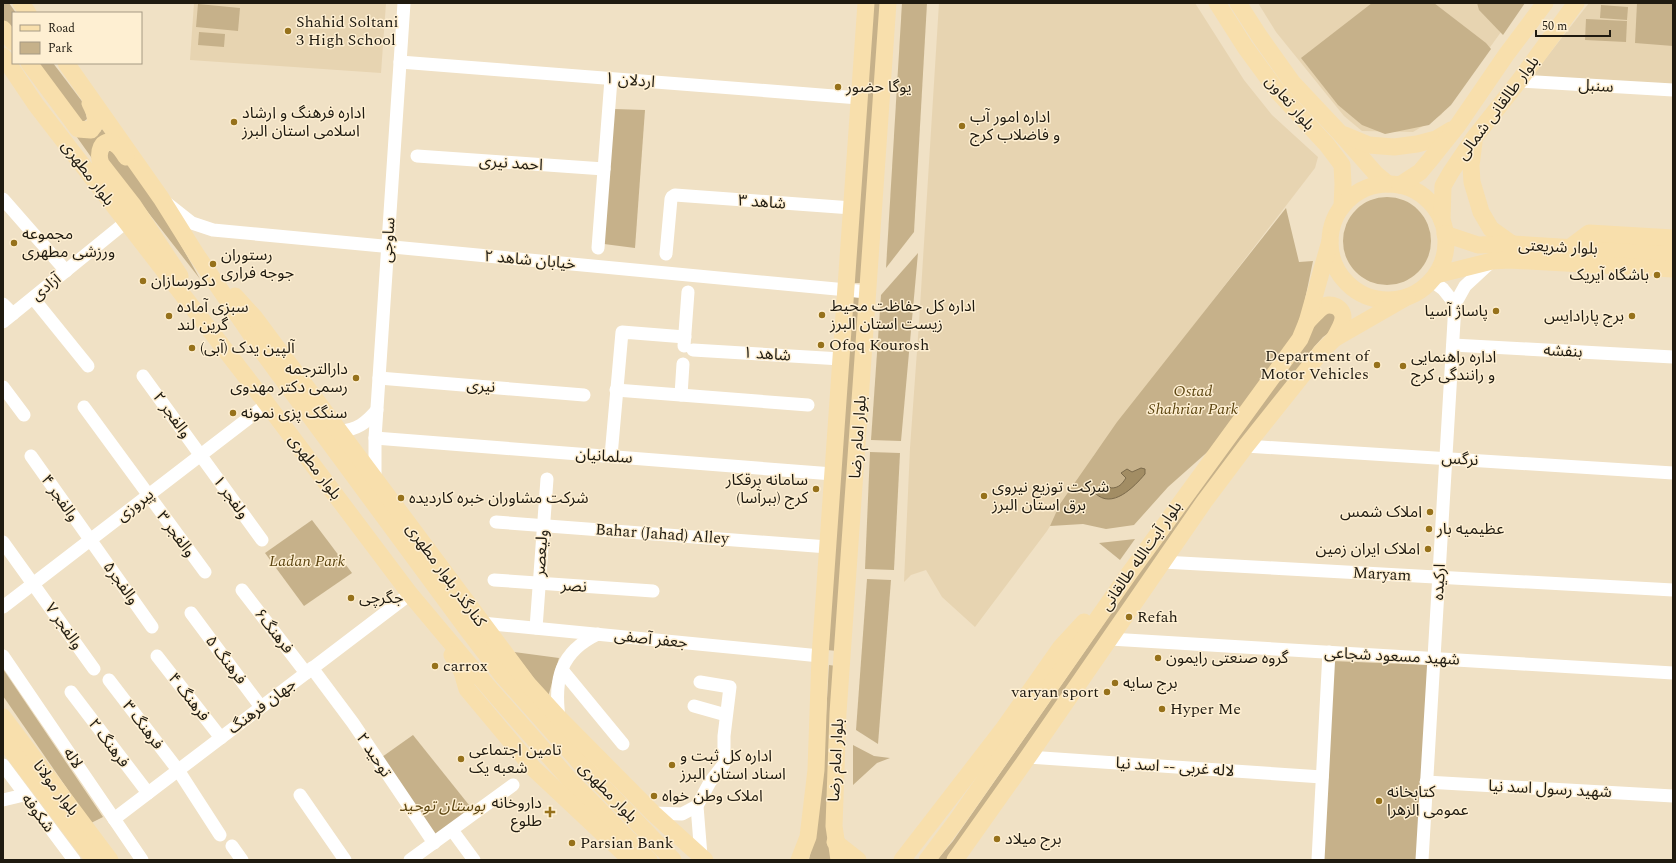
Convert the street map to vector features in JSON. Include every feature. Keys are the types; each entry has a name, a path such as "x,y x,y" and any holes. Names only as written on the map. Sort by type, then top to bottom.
{"main road":[{"path":"21,3 27,12"},
{"name":"بلوار امام رضا","path":"799,860 808,837 816,770 820,656 866,3"},
{"name":"بلوار امام رضا","path":"839,860 835,842 834,804 838,713 888,3"},
{"name":"بلوار تعاون","path":"1217,3 1245,47 1278,92 1327,145 1342,165"},
{"name":"بلوار تعاون","path":"1238,3 1292,82 1376,174 1394,185"},
{"name":"بلوار طالقانی شمالی","path":"1394,185 1420,172 1458,125 1506,55 1545,3"},
{"name":"بلوار طالقانی شمالی","path":"1444,227 1443,186 1474,138 1519,81 1576,3"},
{"path":"3,29 12,41"},
{"name":"بلوار مطهری","path":"3,56 36,105 267,404 410,594 483,681 569,779 649,860"},
{"path":"30,64 78,129 91,130 96,124 96,119 93,108 81,84"},
{"name":"بلوار مطهری","path":"67,64 161,198 196,254 269,361 457,616 502,675 583,766 673,860"},
{"path":"1340,133 1369,145 1394,147 1417,144 1436,139 1458,125"},
{"path":"1474,138 1471,166 1476,197 1481,212 1490,230 1512,244"},
{"path":"149,182 139,174 117,145 112,142 104,144 100,148 98,156 101,164 133,205 157,241 216,338"},
{"path":"1342,165 1347,168 1356,165 1359,159 1358,153"},
{"path":"1434,154 1434,165 1437,169 1442,172 1454,168"},
{"path":"1342,165 1342,207"},
{"path":"1394,185 1411,189 1425,198 1437,211 1444,227 1446,248 1442,262 1433,278 1420,290 1407,297 1391,300 1375,298 1360,293 1348,284 1338,271 1332,256 1330,241 1331,229 1335,218 1342,207 1351,198 1362,190 1375,186 1394,185"},
{"name":"بلوار شریعتی","path":"1444,227 1478,245 1512,244 1673,254"},
{"path":"1570,248 1589,233 1673,238"},
{"name":"بلوار آیت‌الله طالقانی","path":"927,860 957,820 1128,575 1300,339 1307,322 1330,241"},
{"path":"1478,245 1474,248 1472,254 1474,260 1486,263"},
{"name":"بلوار شریعتی","path":"1433,278 1486,263 1509,260 1673,269"},
{"name":"کنارگذر بلوار مطهری","path":"211,276 231,291 255,318 528,684 559,718 653,813 705,859"},
{"name":"بلوار آیت‌الله طالقانی","path":"954,860 1028,757 1204,502 1246,446 1321,352 1334,339 1407,297"},
{"path":"1307,322 1322,307 1332,305 1338,307 1341,310 1343,317 1342,323 1334,339"},
{"path":"902,860 1004,728 1061,647 1128,575"},
{"path":"434,622 462,672 467,689 533,768 631,860"},
{"name":"بلوار مولانا","path":"3,717 110,860"},
{"name":"بلوار مولانا","path":"3,739 94,860"},
{"path":"786,860 808,837"},
{"path":"803,860 808,837"},
{"path":"835,842 858,860"}],"street":[{"name":"ساوجی","path":"375,477 375,438 404,3"},
{"name":"اردلان ۱","path":"400,62 859,98"},
{"path":"598,248 611,79"},
{"name":"سنبل","path":"1519,81 1673,90"},
{"name":"احمد نیری","path":"417,156 604,169"},
{"name":"شاهد ۳","path":"666,254 672,197 675,195 852,208"},
{"name":"خیابان شاهد ۲","path":"161,198 192,223 214,230 868,292"},
{"path":"3,199 66,271"},
{"name":"آزادی","path":"8,318 126,222"},
{"path":"196,254 194,242 198,235 214,230"},
{"name":"ارکیده","path":"1422,860 1455,304 1465,286 1486,263"},
{"path":"1433,278 1455,304"},
{"path":"687,345 688,292"},
{"path":"33,298 88,366"},
{"path":"3,304 8,318"},
{"name":"شاهد ۱","path":"616,390 622,332 687,345 841,359"},
{"name":"بنفشه","path":"1453,345 1673,357"},
{"path":"681,395 683,364"},
{"name":"والفجر ۲","path":"144,376 201,455"},
{"name":"نیری","path":"379,378 584,395"},
{"path":"3,387 24,415"},
{"path":"611,456 616,390 808,405"},
{"name":"پیروزی","path":"3,607 267,404"},
{"name":"والفجر ۳","path":"84,407 205,572"},
{"path":"340,431 350,431 359,428 368,421 377,410"},
{"name":"سلمانیان","path":"375,438 833,474"},
{"name":"نرگس","path":"1246,446 1673,473"},
{"name":"ولفجر ۱","path":"201,455 262,540"},
{"name":"والفجر ۴","path":"31,456 90,540"},
{"name":"ولیعصر","path":"536,628 547,479"},
{"name":"Bahar (Jahad) Alley","path":"496,522 828,547"},
{"name":"والفجر۵","path":"90,540 152,627"},
{"name":"والفجر ۷","path":"3,542 34,583 94,669"},
{"name":"Maryam","path":"1163,562 1673,590"},
{"name":"نصر","path":"494,580 653,591"},
{"name":"فرهنگ۶","path":"242,590 309,671"},
{"name":"جهان فرهنگ","path":"114,819 410,594"},
{"name":"فرهنگ ۵","path":"191,613 261,707"},
{"name":"جعفر آصفی","path":"482,622 820,656"},
{"path":"559,718 556,693 562,670 567,659 574,650 587,639 598,634"},
{"name":"شهید مسعود شجاعی","path":"1110,639 1673,673"},
{"path":"1318,860 1329,652"},
{"name":"لاله","path":"3,656 142,860"},
{"name":"فرهنگ ۴","path":"157,656 221,738"},
{"path":"562,670 623,744"},
{"name":"توحید ۲","path":"309,671 353,723 434,843"},
{"name":"فرهنگ ۳","path":"108,680 178,770 220,835"},
{"path":"653,813 682,814 697,806 710,782 724,764 726,715 730,687 700,682"},
{"name":"فرهنگ ۲","path":"71,692 148,793"},
{"path":"694,706 726,715"},
{"name":"لاله غربی -- اسد نیا","path":"1028,757 1322,777"},
{"name":"شکوفه","path":"3,765 74,860"},
{"name":"شهید رسول اسد نیا","path":"1426,782 1673,796"},
{"path":"410,860 513,785"},
{"path":"3,800 24,794"},
{"path":"300,796 345,860"},
{"path":"697,806 705,859"},
{"path":"452,830 474,860"},
{"path":"232,846 242,860"}],"shaded area":[{"name":"Shahid Soltani 3 High School","path":"194,3 386,3 381,73 190,60"},
{"path":"939,3 1195,3 1244,80 1272,115 1318,157 1315,168 1094,455 1047,531 975,627 942,597 926,570 911,575 904,582 910,448"},
{"path":"1258,3 1522,3 1441,115 1413,132 1362,131 1344,116 1276,32"},
{"path":"1589,3 1673,3 1673,85 1532,76"},
{"path":"1141,468 1145,469 1145,474 1135,485 1122,495 1108,499 1102,498 1095,493 1096,490 1107,489 1105,486 1108,485 1111,488 1120,485 1126,478 1121,473 1127,469 1132,472"}],"green space":[{"path":"3,3 9,3 15,12 12,12 12,35 3,22"},
{"path":"872,3 881,3 863,283 854,283"},
{"path":"902,3 927,3 914,232 886,268"},
{"path":"1372,3 1434,3 1486,43 1491,49 1451,105 1429,125 1385,134 1362,125 1338,105 1301,58"},
{"path":"1477,3 1525,3 1503,35 1479,10"},
{"path":"1637,3 1673,3 1673,46 1635,43"},
{"path":"198,4 240,8 238,31 196,27"},
{"path":"1601,5 1628,7 1627,20 1600,18"},
{"path":"1586,19 1627,21 1626,42 1585,40"},
{"path":"199,32 225,34 224,47 198,45"},
{"path":"34,64 54,64 84,104 87,119 83,122 76,121"},
{"path":"614,109 645,110 635,248 604,244"},
{"path":"102,129 111,134 96,164 74,133 100,132"},
{"path":"109,151 117,151 141,180 162,212 200,279 105,157"},
{"path":"1387,197 1404,200 1412,204 1424,216 1428,224 1431,241 1428,258 1424,266 1412,278 1404,282 1387,285 1370,282 1362,278 1350,266 1346,258 1343,241 1346,224 1350,216 1362,204 1370,200"},
{"name":"Ostad Shahriar Park","path":"1286,208 1299,262 1313,261 1298,333 1222,439 1168,487 1134,525 1106,529 1083,524 1050,526 1060,504 1117,422"},
{"path":"918,253 901,441 871,440 881,295"},
{"path":"852,297 861,298 837,651 827,650"},
{"path":"1324,311 1336,314 1333,330 1323,337 1314,347 1065,692 946,860 937,860 953,841 1252,410"},
{"path":"870,452 900,453 894,570 865,569"},
{"name":"Ladan Park","path":"312,520 352,573 304,606 265,553"},
{"path":"1135,539 1120,560 1099,543"},
{"path":"867,579 891,580 878,744 856,730"},
{"path":"514,652 559,658 548,697"},
{"path":"1333,661 1428,665 1418,860 1322,860"},
{"path":"829,665 836,666 835,860 809,860 813,840 826,715"},
{"path":"3,669 103,817 91,823 3,696"},
{"name":"بوستان توحید","path":"413,735 473,810 438,839 382,757"},
{"path":"853,745 874,756 890,758 877,763 853,785"}],"place":[{"name":"Shahid Soltani 3 High School","path":"288,31"},
{"name":"یوگا حضور","path":"838,87"},
{"name":"اداره فرهنگ و ارشاد اسلامی استان البرز","path":"234,122"},
{"name":"اداره امور آب و فاضلاب کرج","path":"962,126"},
{"name":"مجموعه ورزشی مطهری","path":"14,243"},
{"name":"رستوران جوجه فراری","path":"213,264"},
{"name":"باشگاه آیریک","path":"1657,275"},
{"name":"دکورسازان","path":"143,281"},
{"name":"پاساژ آسیا","path":"1496,311"},
{"name":"اداره کل حفاظت محیط زیست استان البرز","path":"822,315"},
{"name":"سبزی آماده گرین لند","path":"169,316"},
{"name":"برج پارادایس","path":"1632,316"},
{"name":"Ofoq Kourosh","path":"821,345"},
{"name":"آلپین یدک (آبی)","path":"192,348"},
{"name":"Department of Motor Vehicles","path":"1377,365"},
{"name":"اداره راهنمایی و رانندگی کرج","path":"1403,366"},
{"name":"دارالترجمه رسمی دکتر مهدوی","path":"356,378"},
{"name":"سنگک پزی نمونه","path":"233,413"},
{"name":"سامانه برقکار کرج (ببرآسا)","path":"816,489"},
{"name":"شرکت توزیع نیروی برق استان البرز","path":"984,496"},
{"name":"شرکت مشاوران خبره کاردیده","path":"401,498"},
{"name":"املاک شمس","path":"1430,512"},
{"name":"عظیمیه بار","path":"1429,529"},
{"name":"املاک ایران زمین","path":"1428,549"},
{"name":"جگرچی","path":"351,598"},
{"name":"Refah","path":"1129,617"},
{"name":"گروه صنعتی رایمون","path":"1158,658"},
{"name":"carrox","path":"435,666"},
{"name":"برج سایه","path":"1115,683"},
{"name":"varyan sport","path":"1107,692"},
{"name":"Hyper Me","path":"1162,709"},
{"name":"تامین اجتماعی شعبه یک","path":"461,759"},
{"name":"اداره کل ثبت و اسناد استان البرز","path":"672,765"},
{"name":"املاک وطن خواه","path":"654,796"},
{"name":"کتابخانه عمومی الزهرا","path":"1379,801"},
{"name":"داروخانه طلوع","path":"550,812"},
{"name":"برج میلاد","path":"997,839"},
{"name":"Parsian Bank","path":"572,843"}]}
